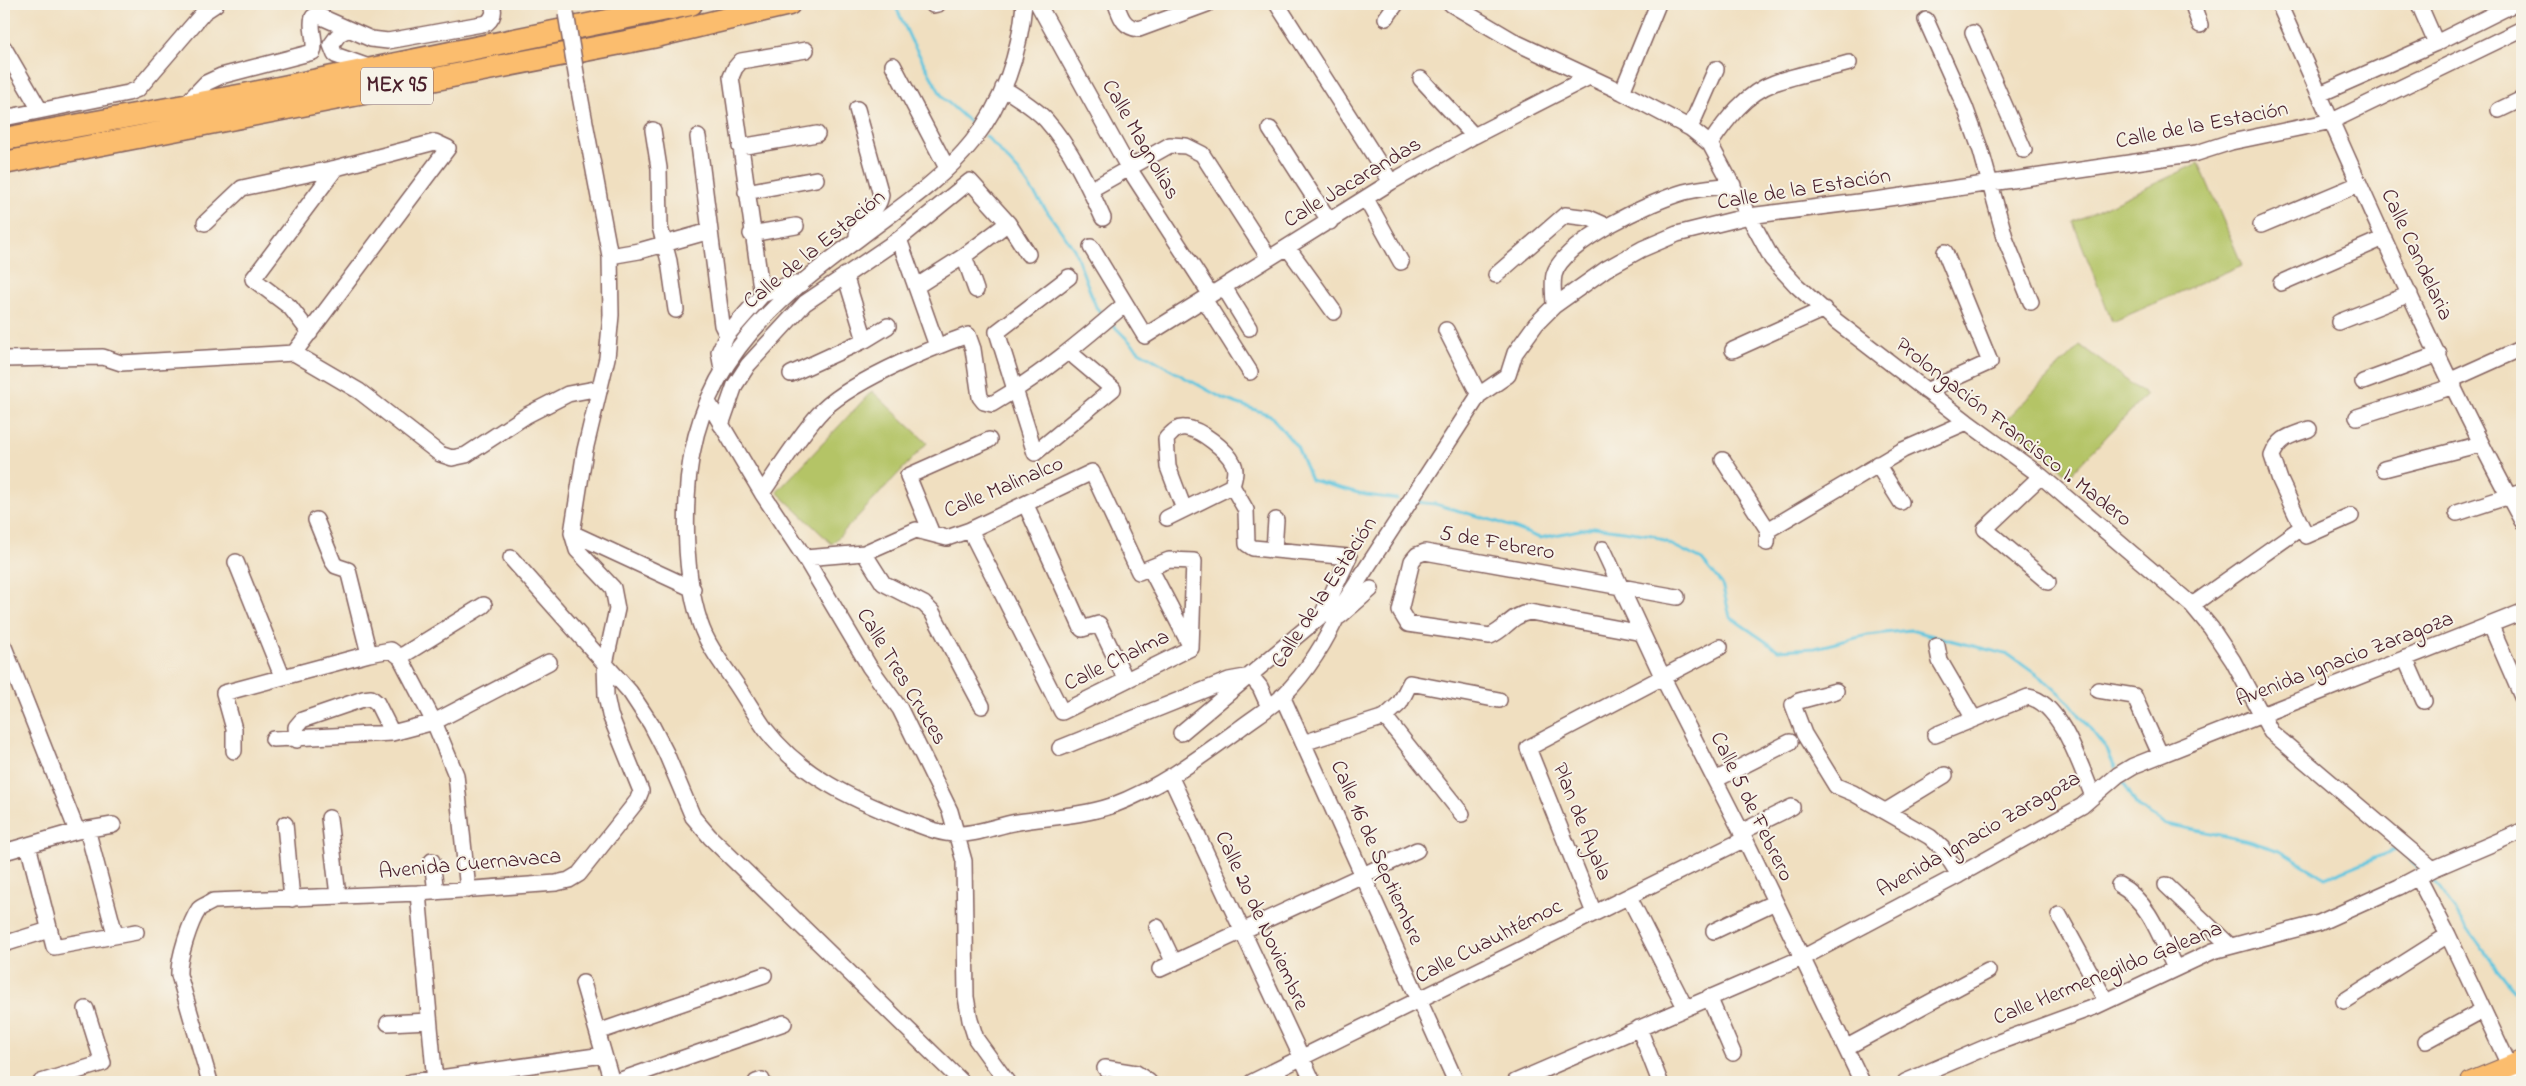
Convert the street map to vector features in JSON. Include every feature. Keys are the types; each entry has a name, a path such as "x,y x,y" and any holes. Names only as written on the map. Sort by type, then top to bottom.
{"highway":[{"name":"MEX 95","path":"4,138 244,95 691,4"},
{"name":"MEX 95","path":"4,163 652,37 789,4"}],"main road":[{"path":"2471,1082 2516,1070"}],"street":[{"path":"4,118 128,94 138,89 204,12 216,4"},
{"path":"186,104 206,83 221,76 313,52 315,46 311,22 313,17 318,15 347,30 371,39 388,41 487,23 492,18 494,11 492,4"},
{"name":"Calle de la Estación","path":"1024,4 1022,28 1014,62 990,115 972,141 947,168 888,218 857,239 766,315 742,341 722,369 696,432 687,488 686,527 693,589 700,625 712,647 768,733 803,767 838,791 864,804 932,830 957,834 1016,822 1080,814 1112,805 1171,778 1282,696 1304,670 1336,620 1343,604 1479,395 1508,375 1516,353 1536,324 1554,306 1606,270 1642,249 1677,234 1748,216 1882,199 2197,153 2231,142 2332,121 2522,29"},
{"name":"Calle Magnolias","path":"1038,4 1128,167 1213,294"},
{"path":"1116,4 1123,22 1131,28 1139,29 1207,4"},
{"path":"1277,4 1391,182"},
{"path":"1386,18 1396,4"},
{"path":"1451,4 1517,43 1622,92 1690,128 1710,144 1736,110 1773,83 1850,63"},
{"path":"1622,92 1658,4"},
{"path":"2196,4 2193,5 2200,25"},
{"name":"Calle Candelaria","path":"2279,4 2359,184 2480,444 2516,495 2522,521"},
{"path":"2418,4 2436,43"},
{"path":"2320,94 2436,43 2514,4"},
{"path":"565,8 610,256 611,315 607,358 585,450 572,533 693,589"},
{"path":"1926,20 1965,108 2006,241 2031,302"},
{"path":"347,30 339,34 330,45 335,55 340,59 374,68"},
{"path":"1973,33 2024,150"},
{"path":"4,48 40,110"},
{"path":"762,295 751,234 731,77 735,68 742,61 806,50"},
{"path":"893,65 947,168"},
{"path":"1690,128 1716,69"},
{"name":"Calle Jacarandas","path":"1124,305 1145,336 1330,222 1391,182 1474,136 1589,77"},
{"path":"1421,79 1474,136"},
{"path":"1003,88 1031,106 1046,120 1061,139 1090,190 1103,218"},
{"path":"2499,110 2522,99"},
{"path":"857,109 881,195 880,202 875,210 863,218 857,228 857,239"},
{"path":"1270,129 1330,222"},
{"path":"653,130 659,168 660,227 669,261 676,310"},
{"path":"740,146 818,134"},
{"path":"698,137 722,325 727,335"},
{"path":"205,223 242,188 336,168 435,142 448,148 294,353"},
{"name":"Prolongación Francisco I. Madero","path":"1710,144 1772,258 1796,285 1926,391 2041,476 2192,606 2211,628 2233,661 2271,732 2292,752 2434,869"},
{"path":"1090,190 1170,145 1186,146 1202,154 1269,258"},
{"path":"310,333 290,307 252,279 336,168"},
{"path":"746,192 816,179"},
{"path":"721,425 735,385 748,365 805,303 899,239 970,181 1008,223 1028,254"},
{"path":"2261,225 2359,184"},
{"path":"1554,306 1554,275 1562,262 1608,226 1651,204 1686,191 1733,185"},
{"path":"1366,199 1401,262"},
{"path":"1496,275 1565,215 1589,218 1608,226"},
{"path":"917,286 964,256 1008,223"},
{"path":"751,234 796,226"},
{"path":"610,256 639,251 710,231"},
{"path":"2281,283 2384,238"},
{"path":"899,239 937,346"},
{"path":"762,493 818,414 841,394 937,346 968,335 973,349 980,397 984,402 992,404 1016,390 1070,352 1124,305 1091,247"},
{"path":"1288,248 1334,312"},
{"path":"1926,391 1990,362 1945,252"},
{"path":"964,256 976,290"},
{"path":"845,275 865,340"},
{"path":"1069,277 997,332 1035,453 1113,389 1070,352"},
{"path":"722,369 720,352 727,335 762,295 789,284 802,284"},
{"path":"1213,294 1249,328"},
{"path":"1213,294 1250,372"},
{"path":"2339,322 2410,294"},
{"path":"1733,350 1824,309"},
{"path":"791,374 865,340 888,326"},
{"path":"1446,330 1479,395"},
{"path":"2357,417 2453,383 2522,348"},
{"path":"4,359 103,357 121,362 294,353 359,391 440,454 452,458 466,455 527,414 568,394 600,388"},
{"path":"2363,382 2439,354"},
{"name":"Calle Tres Cruces","path":"708,402 762,493 805,558 870,666 900,709 946,802 964,861 966,997 970,1020 976,1039 1007,1082"},
{"path":"1723,460 1768,536 1877,464 1903,450 1966,422"},
{"path":"1181,733 1322,615 1349,557 1253,548 1247,544 1246,510 1232,486 1235,472 1234,463 1222,448 1205,436 1186,428 1175,430 1166,439 1168,467 1184,509"},
{"path":"2309,429 2284,438 2277,444 2272,456 2280,480 2306,536 2351,516"},
{"path":"932,534 908,476 989,440"},
{"path":"2384,469 2480,444"},
{"path":"1877,464 1901,502"},
{"name":"Calle Malinalco","path":"805,558 864,553 916,530 947,538 1026,505 1092,472 1138,572 1150,568"},
{"path":"2041,476 1984,529 2048,582"},
{"path":"1167,518 1232,486"},
{"path":"2457,512 2516,495"},
{"path":"1026,505 1082,629 1099,624 1126,680"},
{"path":"316,520 333,562 336,566 348,570 369,654"},
{"path":"1274,550 1276,520"},
{"path":"2192,606 2302,527"},
{"name":"Calle Chalma","path":"970,530 1062,712 1191,648"},
{"name":"Avenida Cuernavaca","path":"210,1082 179,975 178,963 200,908 213,901 436,892 569,880 578,874 637,801 641,791 639,781 610,715 606,696 605,664 617,609 613,588 577,550 572,533"},
{"name":"Calle 5 de Febrero","path":"1604,550 1663,678 1743,835 1847,1047 1862,1082"},
{"name":"5 de Febrero","path":"1642,633 1530,612 1518,614 1508,620 1500,632 1490,636 1408,624 1403,619 1400,611 1412,561 1417,555 1425,552 1677,597"},
{"path":"864,553 883,583 924,604 932,612 982,706"},
{"path":"511,558 630,692 651,724 693,816 710,837 962,1082"},
{"path":"1169,560 1194,561 1191,648 1150,568 1169,560"},
{"path":"236,562 282,676"},
{"path":"1306,628 1336,620 1371,589"},
{"path":"400,657 484,605"},
{"name":"Avenida Ignacio Zaragoza","path":"1514,1082 1802,958 2082,806 2133,766 2405,658 2492,626 2522,612"},
{"path":"2492,626 2522,697"},
{"path":"1937,646 1940,661 1974,718"},
{"path":"4,647 82,830 115,934"},
{"path":"1663,678 1720,647"},
{"path":"234,751 234,729 224,693 282,676 391,650 400,657 434,722 456,775 468,890"},
{"path":"2405,658 2424,701"},
{"path":"273,739 296,740 392,734 434,722 550,662"},
{"path":"1251,676 1260,687 1269,706"},
{"path":"1060,748 1229,680 1251,676"},
{"name":"Plan de Ayala","path":"1594,913 1528,748 1663,678"},
{"path":"1303,742 1385,717 1400,703 1410,683 1499,700"},
{"path":"2098,690 2134,696 2160,754"},
{"path":"1836,691 1799,701 1793,706 1804,734 1836,786 1886,810 1930,837 1942,848 1958,875"},
{"name":"Calle 16 de Septiembre","path":"1282,696 1456,1082"},
{"path":"1935,735 2028,697 2036,698 2061,724 2093,796"},
{"path":"296,740 296,727 302,720 371,698 377,702 392,734"},
{"path":"1385,717 1462,814"},
{"path":"1715,780 1790,742"},
{"path":"1886,810 1945,776"},
{"name":"Calle 20 de Noviembre","path":"1171,778 1313,1082"},
{"name":"Calle Cuauhtémoc","path":"1252,1082 1629,897 1792,806"},
{"path":"329,818 338,896"},
{"path":"285,824 292,899"},
{"path":"4,852 82,830 114,825"},
{"name":"Calle Hermenegildo Galeana","path":"1905,1082 1996,1043 2106,1001 2228,945 2319,923 2434,869 2522,831"},
{"path":"28,845 48,930 54,947 115,934 136,932"},
{"path":"1160,969 1417,850"},
{"path":"432,861 436,892"},
{"path":"2418,878 2448,935 2483,1010 2516,1070"},
{"path":"2119,886 2132,893 2147,914 2175,968"},
{"path":"2166,886 2228,945"},
{"path":"418,893 435,1080"},
{"path":"1629,897 1685,1007"},
{"path":"1714,931 1775,902"},
{"path":"2059,915 2106,1001"},
{"path":"1157,927 1174,963"},
{"path":"4,944 48,930"},
{"path":"2344,1000 2448,935"},
{"path":"1847,1047 1988,971"},
{"path":"598,1032 764,975"},
{"path":"583,983 603,1055 613,1082 784,1023"},
{"path":"1709,997 1733,1053"},
{"path":"41,1082 102,1063 86,1008"},
{"path":"2426,1042 2483,1010"},
{"path":"388,1023 429,1021"},
{"path":"1638,1028 1660,1082"},
{"path":"411,1082 603,1055"},
{"path":"1105,1068 1136,1073 1149,1082"}],"green space":[{"path":"2199,163 2242,265 2112,322 2073,222"},
{"path":"2080,345 2146,395 2069,476 2005,421"},
{"path":"872,391 927,443 832,544 777,492"}],"waterway":[{"path":"895,5 911,40 943,98 973,125"},
{"path":"986,136 1019,172 1074,249 1096,307 1101,313"},
{"path":"1113,325 1139,351 1180,375 1224,399 1270,415 1297,447 1311,480 1366,495 1397,499"},
{"path":"1415,502 1435,504 1498,522 1540,538 1594,527 1652,535 1702,560 1722,584 1730,617 1778,650 1815,648 1868,635 1910,630 2009,655 2048,683 2070,703 2107,750 2115,767"},
{"path":"2123,782 2138,807 2166,824 2249,841 2280,851 2325,878 2397,849 2418,868"},
{"path":"2431,880 2439,888 2522,1000"}]}
